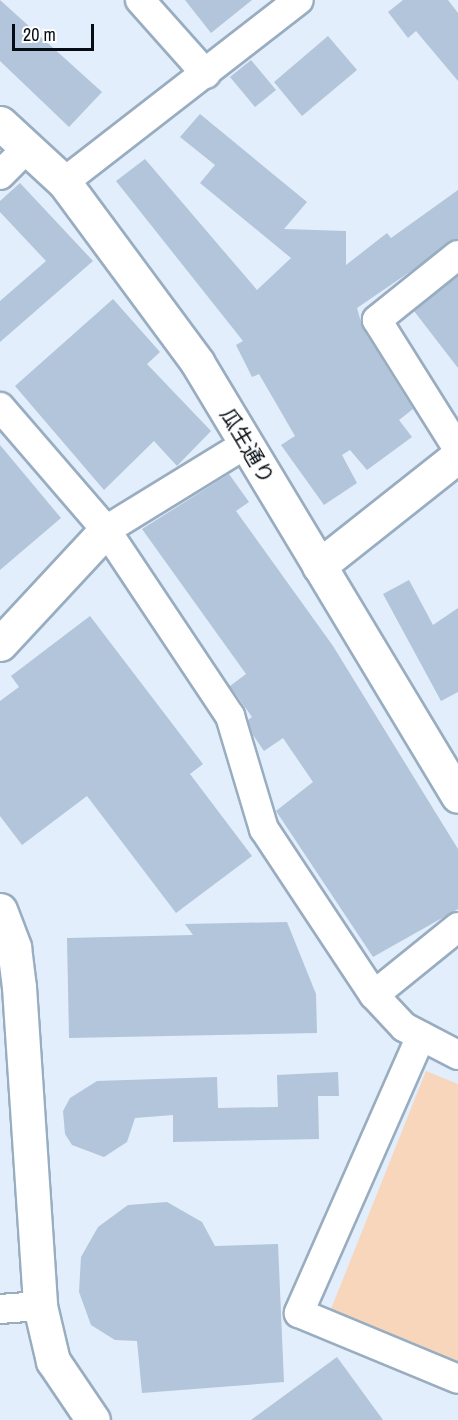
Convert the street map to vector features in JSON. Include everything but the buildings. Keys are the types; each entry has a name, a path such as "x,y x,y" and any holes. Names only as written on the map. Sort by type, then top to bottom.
{"street":[{"path":"140,0 206,74"},
{"path":"64,182 299,0"},
{"name":"瓜生通り","path":"0,123 64,182 155,301 246,444 458,796"},
{"path":"0,175 27,148"},
{"path":"458,255 377,320 458,449"},
{"path":"0,406 106,530 230,716 264,829 374,995 404,1027 458,1055"},
{"path":"0,644 106,530 246,444"},
{"path":"319,567 458,456"},
{"path":"0,910 14,947 20,987 40,1306 53,1361 93,1420"},
{"path":"374,995 458,927"},
{"path":"421,1036 298,1313 458,1379"},
{"path":"0,1309 40,1306"}],"shaded area":[{"path":"426,1071 458,1084 458,1364 331,1309"}]}
